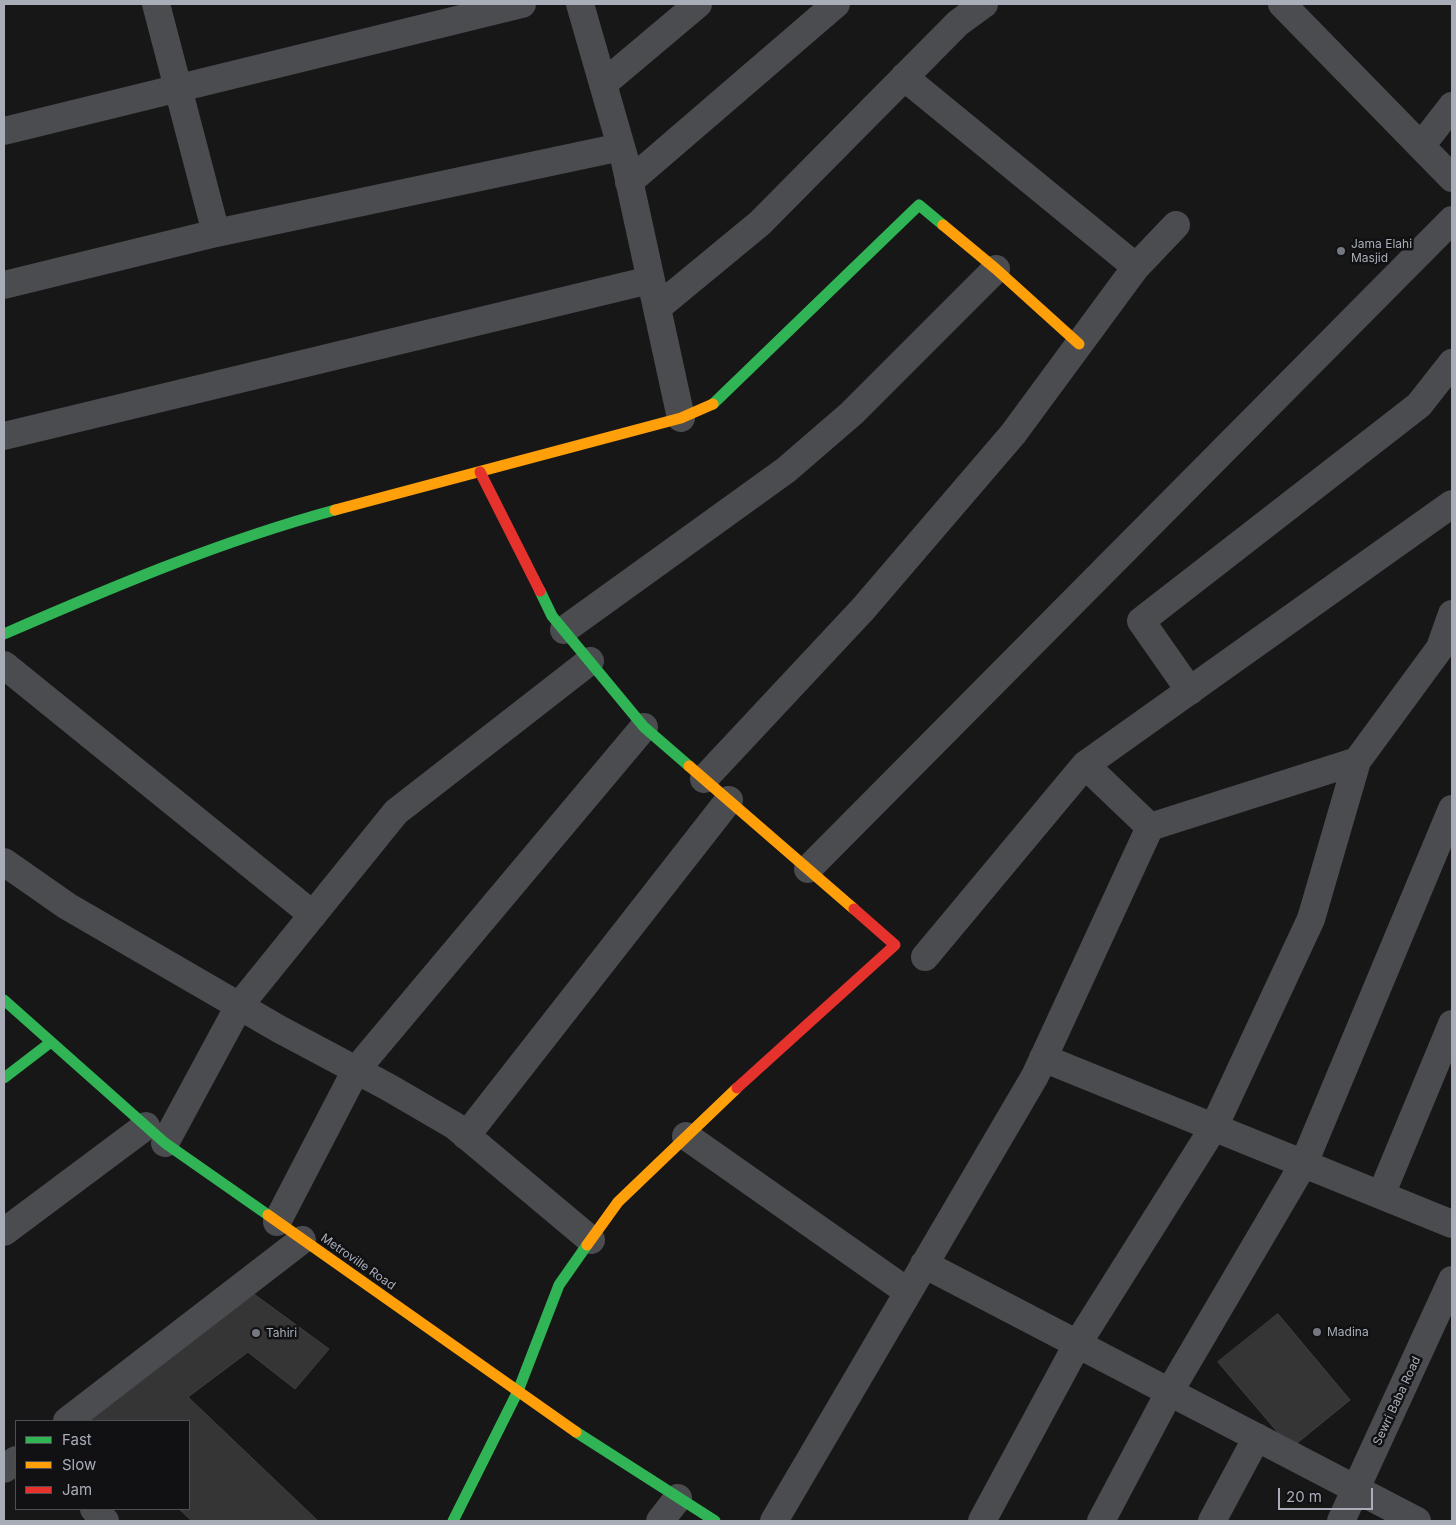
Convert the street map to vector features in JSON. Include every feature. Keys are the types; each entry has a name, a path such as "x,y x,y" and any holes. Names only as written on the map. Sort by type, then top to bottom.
{"street":[{"path":"156,4 216,233"},
{"path":"4,131 522,4"},
{"path":"580,4 621,147 681,418"},
{"path":"603,84 698,4"},
{"path":"629,182 836,4"},
{"path":"657,308 760,223 958,23 984,4"},
{"path":"1282,4 1452,178"},
{"path":"904,77 1136,266"},
{"path":"1421,146 1452,106"},
{"path":"4,285 216,233 621,147"},
{"path":"4,634 128,580 302,519 681,418 717,402 919,205 996,269 1079,344"},
{"path":"808,869 1452,220"},
{"path":"704,779 863,608 1013,434 1136,266 1176,225"},
{"path":"564,630 786,470 852,412 996,269"},
{"path":"4,436 650,280"},
{"path":"1190,691 1141,621 1419,405 1452,363"},
{"path":"453,1521 518,1391 559,1285 618,1202 774,1052 895,945 644,727 552,616 480,472"},
{"path":"925,957 1085,765 1452,504"},
{"path":"982,1521 1078,1343 1214,1127 1311,919 1357,761 1440,648 1452,614"},
{"path":"4,1232 156,1135 239,1006 396,812 590,661"},
{"path":"4,665 313,915"},
{"path":"277,1222 356,1070 644,727"},
{"path":"774,1521 1043,1058 1150,827 1357,761"},
{"path":"1085,765 1150,827"},
{"path":"466,1136 729,800"},
{"path":"1100,1521 1170,1391 1304,1163 1452,809"},
{"path":"4,862 67,906 239,1006 455,1126 591,1240"},
{"name":"Metroville Road","path":"4,1000 156,1135 518,1391 715,1521"},
{"path":"1381,1195 1452,1024"},
{"path":"4,1078 51,1042"},
{"path":"1043,1058 1452,1224"},
{"path":"686,1136 908,1292"},
{"path":"68,1420 302,1240"},
{"path":"924,1264 1417,1521"},
{"name":"Sewri Baba Road","path":"1341,1521 1452,1280"},
{"path":"1212,1521 1258,1437"},
{"path":"4,1469 15,1461"},
{"path":"660,1521 678,1498"},
{"path":"95,1510 105,1521"}],"building":[{"path":"247,1289 329,1349 295,1389 248,1352 188,1397 318,1521 192,1521 180,1510 190,1510 190,1420 92,1420 88,1416"},
{"path":"1278,1314 1350,1400 1291,1448 1218,1362"}],"traffic: fast":[{"path":"713,404 919,205 943,225"},
{"path":"4,634 126,582 209,550 292,522 335,510"},
{"path":"540,591 552,616 644,727 689,766"},
{"path":"4,1000 165,1143 268,1215"},
{"path":"4,1078 51,1042"},
{"path":"453,1521 518,1391 559,1285 587,1245"},
{"path":"576,1432 715,1521"}],"traffic: slow":[{"path":"943,225 996,269 1079,344"},
{"path":"335,510 681,418 713,404"},
{"path":"689,766 854,909"},
{"path":"587,1245 618,1202 737,1088"},
{"path":"268,1215 576,1432"}],"traffic: jam":[{"path":"480,472 540,591"},
{"path":"737,1088 895,945 854,909"}],"place":[{"name":"Jama Elahi Masjid","path":"1341,251"},
{"name":"Madina","path":"1317,1332"},
{"name":"Tahiri","path":"256,1333"}]}
